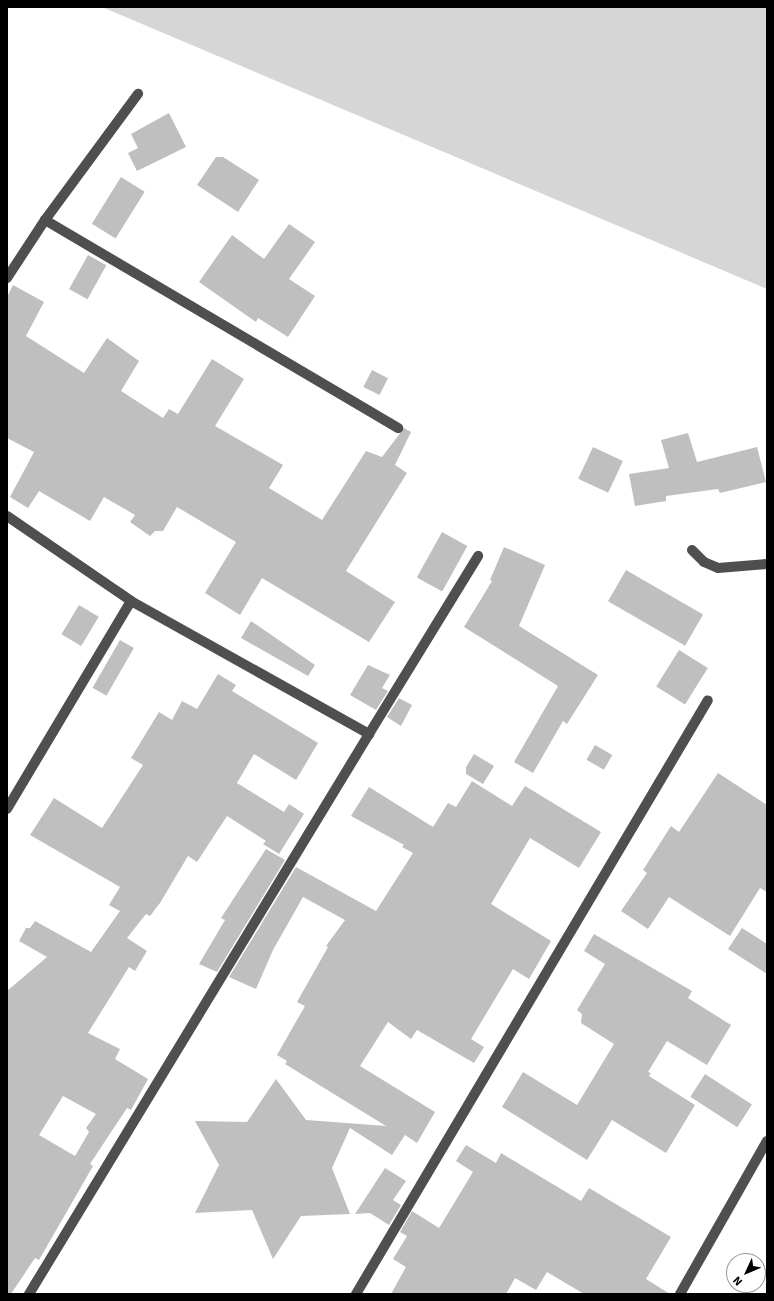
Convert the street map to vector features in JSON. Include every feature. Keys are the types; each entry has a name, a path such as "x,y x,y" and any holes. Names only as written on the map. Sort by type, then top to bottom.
{"street":[{"path":"7,278 45,220 138,94"},
{"path":"45,220 398,428"},
{"path":"7,516 131,601 368,734"},
{"path":"692,550 704,562 718,568 767,564"},
{"path":"29,1294 368,734 478,556"},
{"path":"7,810 131,601"},
{"path":"356,1294 708,700"},
{"path":"680,1294 767,1141"}],"shaded area":[{"path":"102,7 767,7 767,289"}],"building":[{"path":"169,113 186,147 137,171 128,153 138,148 131,134"},
{"path":"216,157 223,157 259,180 238,212 197,185"},
{"path":"121,177 145,192 116,238 92,224"},
{"path":"289,224 315,242 289,279 315,296 288,337 258,318 256,322 199,282 232,235 264,259"},
{"path":"88,255 106,265 87,299 69,289"},
{"path":"13,285 44,302 26,336 84,373 107,338 139,361 121,391 163,418 169,409 178,414 212,359 244,379 215,426 283,465 269,488 322,520 366,451 382,457 404,428 411,432 395,465 407,473 346,571 395,602 369,642 262,578 240,615 205,593 236,542 177,507 163,531 155,531 150,536 130,522 135,515 104,497 90,521 39,491 28,508 10,497 34,452 7,438 7,297"},
{"path":"372,370 388,378 379,395 363,387"},
{"path":"688,433 697,462 757,447 766,482 720,493 718,489 666,496 666,501 635,506 629,474 669,468 661,440"},
{"path":"593,447 623,461 608,493 578,479"},
{"path":"442,532 467,546 442,592 417,577"},
{"path":"504,547 545,565 519,626 598,675 567,724 563,721 533,773 514,762 558,686 464,627 492,581 490,580"},
{"path":"626,570 703,614 685,646 608,601"},
{"path":"79,605 99,617 81,646 61,634"},
{"path":"251,621 315,665 308,676 241,638"},
{"path":"120,640 134,648 106,696 92,688"},
{"path":"679,650 708,668 685,704 656,686"},
{"path":"368,665 390,675 382,688 388,691 376,710 350,695"},
{"path":"218,674 236,685 232,691 318,743 296,780 254,754 237,783 284,812 289,804 304,814 279,854 263,844 266,841 227,816 197,862 188,856 160,903 150,916 146,914 127,938 147,951 135,971 129,967 88,1033 120,1049 115,1059 148,1079 131,1110 127,1108 90,1164 93,1166 39,1260 35,1258 11,1294 7,1294 7,991 47,957 19,941 26,928 30,928 35,921 91,952 120,911 109,905 120,887 30,835 54,798 102,828 143,765 131,758 159,712 172,720 182,701 197,709","holes":["63,1096 96,1114 86,1128 89,1132 75,1156 39,1135"]},
{"path":"399,698 412,705 401,726 387,717"},
{"path":"595,745 612,755 604,770 586,760"},
{"path":"474,754 494,766 483,784 466,774 466,767"},
{"path":"718,773 767,805 767,892 760,888 730,936 669,897 648,929 621,911 647,873 643,870 671,826 679,832"},
{"path":"472,781 512,806 525,786 601,832 579,868 530,838 491,904 551,941 529,979 513,969 471,1039 484,1047 474,1063 417,1030 411,1039 388,1022 360,1066 435,1112 417,1143 405,1135 392,1155 350,1128 332,1168 350,1214 301,1216 273,1259 252,1210 195,1213 219,1165 195,1121 247,1122 276,1079 306,1120 386,1126 285,1064 287,1061 277,1055 305,1006 297,1002 328,947 326,946 345,920 303,897 273,950 256,989 229,977 296,867 376,911 413,853 402,847 404,845 351,816 369,787 433,827 448,803 456,807"},
{"path":"266,849 285,860 217,972 199,964 225,920 221,918"},
{"path":"742,928 767,944 767,974 728,949"},
{"path":"594,934 692,991 688,998 731,1025 707,1065 667,1041 648,1072 651,1073 649,1076 695,1105 666,1153 612,1120 587,1160 502,1107 523,1072 577,1105 614,1044 581,1023 582,1014 577,1010 605,964 584,951"},
{"path":"705,1074 752,1104 737,1127 690,1097"},
{"path":"466,1145 496,1163 501,1153 581,1201 589,1188 671,1237 646,1279 670,1294 584,1294 547,1272 536,1290 515,1278 506,1294 391,1294 406,1267 393,1259 407,1236 400,1232 412,1211 439,1228 473,1172 456,1161"},
{"path":"385,1168 406,1181 393,1200 401,1205 389,1225 370,1213 355,1214"}]}
